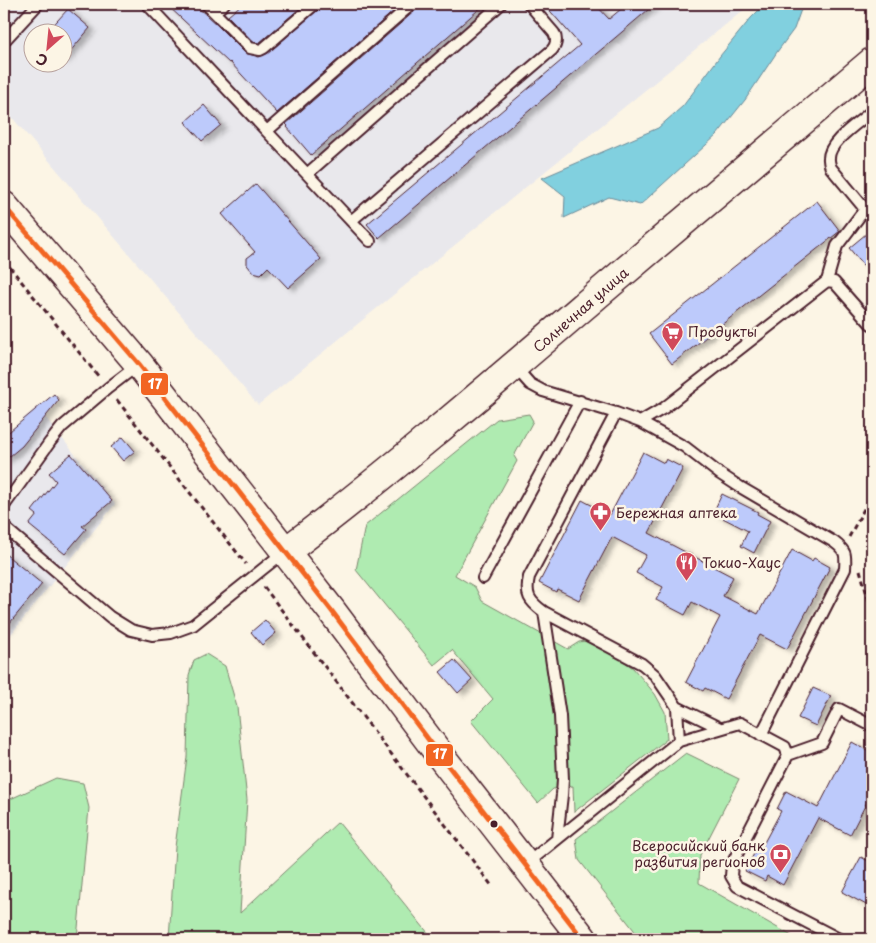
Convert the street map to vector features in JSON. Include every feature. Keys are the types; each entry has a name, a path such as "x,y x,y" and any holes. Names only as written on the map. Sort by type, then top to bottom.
{"main road":[{"name":"Солнечная улица","path":"284,552 409,454 515,366 872,62"},
{"path":"4,206 139,364 583,939"}],"lane":[{"path":"4,41 38,4"},
{"path":"147,4 370,241"},
{"path":"206,4 250,48 260,50 315,4"},
{"path":"214,12 224,4"},
{"path":"267,131 412,4"},
{"path":"307,174 501,4"},
{"path":"351,221 552,50 556,45 554,33 528,4"},
{"path":"640,422 664,408 827,281 837,246 865,209 831,168 829,160 830,151 836,142 872,112"},
{"path":"827,281 834,282 872,324"},
{"path":"4,506 62,427 139,364"},
{"path":"515,366 530,384 544,392 580,401 640,422 685,447 740,487 843,549 846,556 845,569 761,735"},
{"path":"483,578 580,401"},
{"path":"616,413 529,577 526,588 534,605 642,664 655,675 677,707 720,728"},
{"path":"4,528 110,617 132,630 152,634 171,633 193,625 284,552"},
{"path":"544,612 560,716 562,795 557,839"},
{"path":"677,707 679,741"},
{"path":"839,939 737,886 731,876 732,864 788,755 822,743 839,709 872,726"},
{"path":"525,865 679,741 740,723 785,747 788,755"}],"path":[{"path":"843,549 872,494"},
{"path":"850,535 853,543"},
{"path":"860,568 872,612"}],"shaded area":[{"path":"4,4 751,4 258,405 4,108"},
{"path":"37,407 115,504 4,643 4,435"}],"green space":[{"path":"529,414 533,421 514,456 517,461 455,575 475,587 482,601 568,649 579,642 585,641 618,657 633,668 655,694 665,712 667,739 574,812 573,786 553,789 538,803 471,721 493,699 452,650 434,665 356,570 365,526 497,419"},
{"path":"206,654 225,666 237,707 247,800 240,913 338,822 433,939 169,939 175,847 187,757 189,675 194,660"},
{"path":"686,753 739,779 700,855 699,883 797,939 641,939 579,860 576,839"},
{"path":"56,778 83,783 89,808 77,939 4,939 4,802"}],"water":[{"path":"765,4 803,4 794,29 745,100 717,135 640,205 609,197 564,218 565,196 542,178 658,128 683,106 720,56"}],"building":[{"path":"166,4 194,4 245,53 259,57 268,53 319,9 322,4 402,4 277,113 230,62"},
{"path":"242,4 305,4 259,43 253,42 228,16"},
{"path":"419,4 485,4 311,155 286,124 417,9"},
{"path":"544,4 595,4 609,19 627,4 655,4 379,238 367,224 580,45"},
{"path":"68,9 90,28 72,49 72,22 56,22"},
{"path":"204,105 221,125 202,141 185,122"},
{"path":"256,184 321,259 288,288 268,267 261,274 253,272 247,265 247,258 255,252 222,214"},
{"path":"817,201 840,231 672,364 649,334"},
{"path":"872,229 872,276 849,248"},
{"path":"54,394 59,400 22,446 4,461 4,436"},
{"path":"123,437 135,451 123,461 111,447"},
{"path":"643,452 664,463 666,459 683,468 649,533 733,577 723,596 758,614 792,550 812,561 814,558 830,567 787,649 760,635 726,699 705,688 703,691 686,682 720,617 692,602 685,615 656,600 663,587 636,573 646,555 612,537 579,600 557,589 556,592 539,583 582,500 610,515"},
{"path":"71,454 112,501 82,526 86,529 65,554 29,525 37,515 32,511 56,481 49,473"},
{"path":"722,494 758,512 757,514 770,521 754,553 741,546 748,531 713,513"},
{"path":"4,553 42,584 4,630"},
{"path":"265,620 276,633 262,645 251,632"},
{"path":"454,660 472,680 458,693 440,672"},
{"path":"813,688 831,696 816,726 798,718"},
{"path":"852,742 872,753 872,792 850,835 818,818 783,885 767,876 765,881 745,871 757,848 760,850 781,811 777,809 786,791 818,808"},
{"path":"861,857 872,863 872,908 842,892"}],"transit line":[{"name":"17","path":"4,206 139,364 331,610 443,759 583,939"}],"place":[{"name":"Продукты","path":"672,351"},
{"name":"Бережная аптека","path":"600,532"},
{"name":"Токио-Хаус","path":"686,582"},
{"name":"Всеросийский банк развития регионов","path":"781,873"}]}
